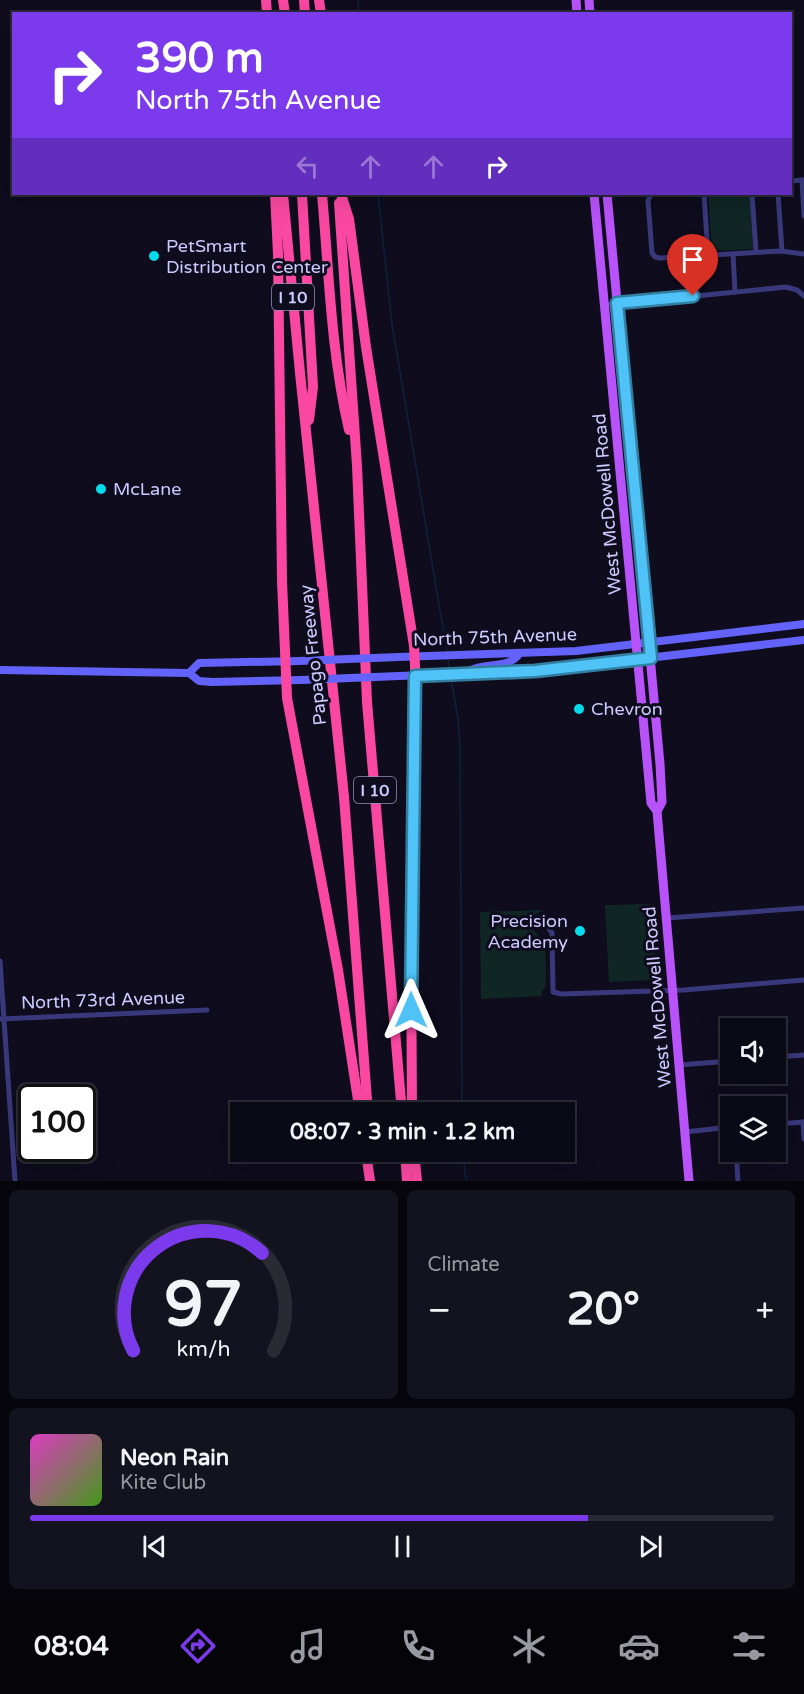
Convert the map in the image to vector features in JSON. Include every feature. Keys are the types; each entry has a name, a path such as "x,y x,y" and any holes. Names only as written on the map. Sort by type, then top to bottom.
{"highway":[{"path":"275,195 287,698 341,986 358,1102"},
{"name":"Papago Freeway","path":"283,195 344,797 367,1102"},
{"path":"302,195 313,387 306,437"},
{"path":"322,195 330,305 342,397 357,466"},
{"path":"340,195 349,219 366,347 414,657 412,1102"},
{"name":"I 10","path":"340,195 357,466 367,702 401,1102"},
{"path":"368,1162 372,1181"},
{"path":"372,1162 372,1181"},
{"path":"406,1162 407,1181"},
{"path":"415,1162 417,1181"}],"main road":[{"name":"West McDowell Road","path":"594,195 651,803 657,811 689,1181"},
{"name":"West McDowell Road","path":"607,195 650,643 662,802 657,811"},
{"name":"North 75th Avenue","path":"189,673 199,663 567,651 804,624"},
{"name":"North 75th Avenue","path":"0,670 189,673 199,681 415,676 535,671 804,640"},
{"path":"462,673 475,667 505,664 516,659 520,653"}],"street":[{"path":"803,180 804,216"},
{"path":"651,195 648,201 652,253 655,257 782,251 804,254"},
{"path":"704,195 708,255"},
{"path":"752,195 756,252"},
{"path":"778,195 782,251"},
{"path":"733,254 735,292"},
{"path":"605,305 791,287 804,296"},
{"path":"667,918 804,908"},
{"path":"544,921 552,933 553,992 561,994 673,990 804,980"},
{"path":"0,960 2,1019 15,1181"},
{"name":"North 73rd Avenue","path":"2,1019 207,1010"},
{"path":"786,1056 804,1055"},
{"path":"679,1065 720,1062"},
{"path":"786,1123 803,1122 804,1139"},
{"path":"685,1132 720,1128"},
{"path":"737,1162 738,1181"}],"green space":[{"path":"708,195 750,195 753,249 712,251"},
{"path":"650,904 657,974 652,980 609,982 605,905"},
{"path":"544,910 533,916 532,921 534,931 545,941 546,985 542,996 481,999 480,912"}],"waterway":[{"path":"358,0 359,12"},
{"path":"378,195 392,324 447,652"},
{"path":"448,660 450,670"},
{"path":"451,678 460,747 462,1102"},
{"path":"464,1162 466,1181"}],"place":[{"name":"PetSmart Distribution Center","path":"154,256"},
{"name":"McLane","path":"101,489"},
{"name":"Chevron","path":"579,709"},
{"name":"Precision Academy","path":"580,931"}],"route":[{"path":"411,1010 415,676 535,671 651,658 617,303 693,296"}]}
